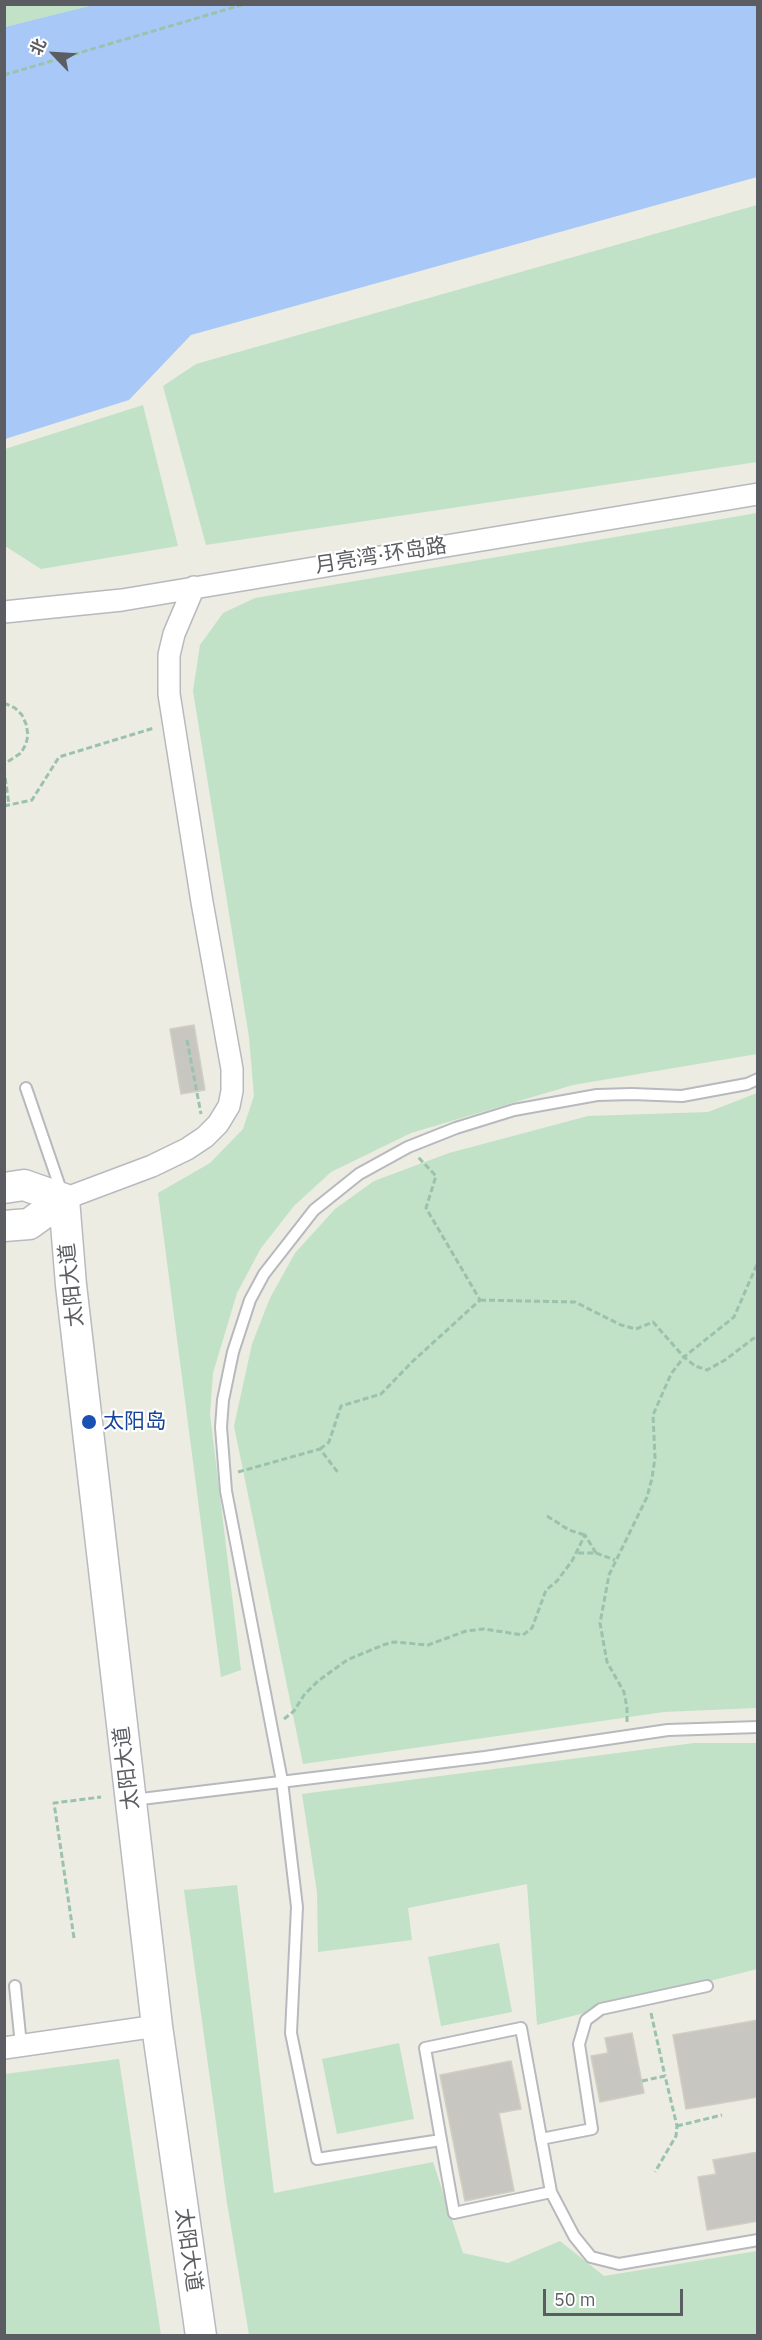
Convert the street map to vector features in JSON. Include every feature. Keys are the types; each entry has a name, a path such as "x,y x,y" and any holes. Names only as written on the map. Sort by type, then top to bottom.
{"main road":[{"path":"4,1188 24,1185 64,1199"},
{"path":"4,1226 29,1224 64,1199"},
{"name":"太阳大道","path":"64,1199 71,1284 157,2026 201,2336"}],"street":[{"name":"月亮湾·环岛路","path":"4,612 122,600 758,494"},
{"path":"64,1199 152,1166 205,1137 218,1124 229,1106 232,1069 168,685 169,655 181,612 194,587"},
{"path":"13,2047 157,2026"}],"lane":[{"path":"441,2140 317,2159 291,2033 297,1907 282,1781 225,1476 221,1427 228,1375 241,1326 250,1300 264,1274 292,1236 321,1203 359,1174 408,1147 484,1119 552,1102 597,1095 682,1096 747,1084 758,1079"},
{"path":"26,1088 64,1199"},
{"path":"131,1800 704,1727 758,1727"},
{"path":"13,2047 15,1986"},
{"path":"541,2139 592,2129 579,2044 586,2020 601,2009 707,1986"},
{"path":"551,2192 454,2213 425,2048 522,2028 551,2192 574,2236 591,2257 619,2264 758,2240"}],"path":[{"path":"4,75 245,4"},
{"path":"4,703 15,708 22,715 28,735 21,753 4,764"},
{"path":"4,806 32,800 59,757 173,722"},
{"path":"4,769 9,805"},
{"path":"187,1040 205,1137"},
{"path":"408,1147 436,1176 426,1208 480,1300"},
{"path":"627,1736 627,1708 624,1692 607,1662 600,1623 609,1575 646,1497 652,1478 655,1458 653,1414 671,1374 684,1357 734,1317 758,1262"},
{"path":"225,1476 320,1449 329,1442 341,1406 381,1394 480,1300 575,1302 621,1325 636,1329 654,1322 684,1357 695,1366 707,1370 725,1360 758,1335"},
{"path":"320,1449 339,1474"},
{"path":"547,1516 570,1530 585,1535 596,1553"},
{"path":"271,1724 294,1711 304,1695 318,1681 347,1660 383,1645 394,1642 428,1645 466,1631 484,1629 523,1635 532,1628 546,1590 557,1581 585,1535"},
{"path":"576,1553 596,1553 615,1560"},
{"path":"74,1938 54,1803 101,1797"},
{"path":"647,1999 677,2126 676,2136 655,2172"},
{"path":"642,2081 665,2076"},
{"path":"677,2126 722,2115"}],"green space":[{"path":"5,4 98,4 98,5 5,27"},
{"path":"757,205 757,462 206,545 163,386 196,364"},
{"path":"143,405 178,546 41,569 5,546 5,449"},
{"path":"757,513 757,1054 573,1085 411,1133 331,1172 294,1206 261,1248 237,1293 213,1373 210,1414 241,1670 221,1677 158,1193 210,1163 243,1129 254,1096 249,1037 193,691 200,645 223,613 255,598"},
{"path":"757,1093 757,1708 664,1712 303,1764 234,1426 252,1344 270,1298 295,1253 335,1209 374,1181 449,1153 588,1116 708,1112"},
{"path":"694,1743 757,1743 757,1969 537,2025 527,1884 408,1908 412,1940 318,1952 317,1892 302,1794"},
{"path":"237,1885 274,2193 433,2162 463,2253 508,2263 560,2241 604,2276 757,2251 757,2335 249,2335 227,2203 184,1890"},
{"path":"499,1943 512,2012 441,2026 428,1957"},
{"path":"399,2043 414,2119 337,2134 322,2059"},
{"path":"119,2059 161,2335 5,2335 5,2074"}],"water":[{"path":"98,4 757,5 757,177 191,335 129,400 5,439 5,27"}],"building":[{"path":"194,1025 205,1090 181,1094 170,1029"},
{"path":"758,2020 758,2097 686,2109 673,2035"},
{"path":"632,2033 644,2093 600,2102 591,2056 608,2053 605,2038"},
{"path":"511,2061 521,2109 499,2113 514,2191 465,2201 440,2075"},
{"path":"758,2152 758,2221 707,2230 698,2177 716,2174 713,2160"}],"place":[{"name":"太阳岛","path":"89,1422"}]}
